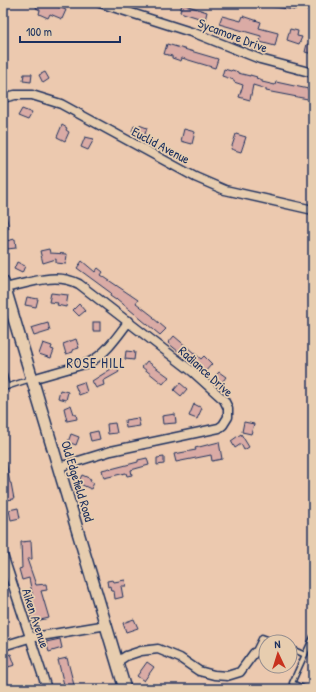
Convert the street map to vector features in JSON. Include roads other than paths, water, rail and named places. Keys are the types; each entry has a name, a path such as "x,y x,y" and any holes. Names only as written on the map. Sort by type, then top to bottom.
{"street":[{"name":"Sycamore Drive","path":"100,3 197,34 260,59 313,73"},
{"name":"Euclid Avenue","path":"3,98 15,95 32,95 61,104 195,177 225,190 313,210"},
{"name":"Radiance Drive","path":"4,286 56,278 68,279 84,287 192,372 224,400 228,408 229,412 226,422 219,428 111,451 59,467"},
{"name":"Old Edgefield Road","path":"4,286 125,689"},
{"path":"32,379 95,360 106,351 129,321"},
{"name":"Aiken Avenue","path":"3,555 47,689"},
{"path":"3,646 29,638 107,625"},
{"path":"117,662 126,656 141,651 158,649 180,658 199,671 214,675 227,676 240,672 254,653"}],"lane":[{"path":"3,372 5,387 32,379"},
{"path":"305,689 292,683 313,636"},
{"path":"254,653 258,645"},
{"path":"298,652 305,655"}],"district":[{"name":"ROSE HILL","path":"96,363"}]}
